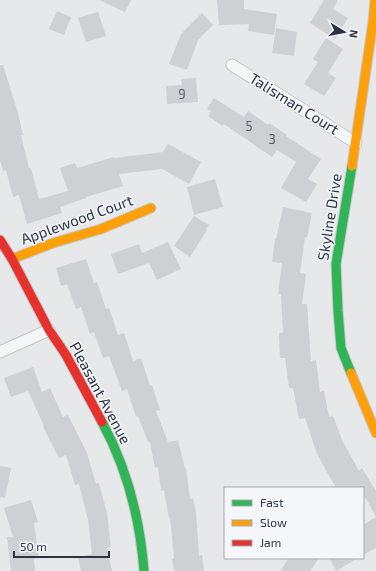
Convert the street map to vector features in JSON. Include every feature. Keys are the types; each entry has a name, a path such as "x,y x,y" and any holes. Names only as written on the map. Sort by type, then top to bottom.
{"street":[{"name":"Skyline Drive","path":"375,0 374,22 336,264 341,348 376,433"},
{"name":"Talisman Court","path":"232,65 356,143"},
{"name":"Applewood Court","path":"12,259 53,243 100,229 151,208"},
{"name":"Pleasant Avenue","path":"0,240 12,259 49,330 66,355 89,395 112,440 130,489 142,546 144,571"},
{"path":"0,352 49,330"}],"building":[{"path":"99,0 131,0 125,12"},
{"path":"217,0 244,0 244,9 277,14 274,35 248,31 249,24 219,25"},
{"path":"324,0 338,0 333,9 348,18 335,39 310,23"},
{"path":"57,11 71,17 64,35 49,29"},
{"path":"98,12 106,36 86,42 78,18"},
{"path":"202,13 213,25 198,40 187,70 169,64 181,34"},
{"path":"276,28 297,32 294,56 272,53"},
{"path":"326,38 343,49 328,73 336,78 324,96 304,84 318,62 313,59"},
{"path":"0,65 3,65 18,113 23,135 21,135 29,168 31,168 39,199 68,191 60,168 75,163 77,168 114,157 163,152 168,144 201,162 189,184 162,169 119,174 123,186 86,197 60,207 62,213 27,224 19,195 13,197 6,170 3,171 0,160"},
{"path":"196,78 198,102 167,104 166,86 182,85 181,79"},
{"path":"214,98 244,117 248,111 268,125 269,123 321,159 308,179 317,184 306,202 281,188 296,162 277,150 272,157 224,124 223,126 208,116 211,111 207,109"},
{"path":"215,179 223,207 194,215 187,187"},
{"path":"283,207 312,213 307,237 305,237 300,273 306,274 302,304 307,304 311,361 316,360 320,392 324,391 329,417 333,416 342,440 359,471 362,468 376,491 376,517 364,495 364,487 335,487 317,454 305,418 299,419 293,388 289,388 285,358 280,358 279,333 283,332 281,294 278,294 282,263 272,262"},
{"path":"194,216 209,225 190,257 174,246"},
{"path":"168,242 181,269 157,280 149,263 118,274 111,254 139,244 142,253"},
{"path":"86,259 94,283 97,282 106,309 109,308 118,335 124,333 133,361 141,358 150,386 152,385 160,410 156,411 168,442 178,440 185,469 186,468 190,499 193,498 196,512 199,556 202,555 204,571 174,571 170,517 169,518 164,490 161,491 158,467 155,468 150,442 148,442 138,416 136,417 127,389 122,391 109,356 103,358 94,332 90,334 81,307 76,309 67,284 61,286 56,268"},
{"path":"33,367 42,392 50,388 63,417 68,415 87,453 96,484 99,483 107,513 111,547 107,548 112,571 81,571 78,557 92,554 88,520 79,484 75,485 66,455 59,458 43,427 44,426 28,391 11,397 4,378"},
{"path":"0,466 11,468 5,498 0,497"},
{"path":"31,500 38,522 34,523 39,558 34,559 35,571 11,571 7,537 13,537 4,508"},
{"path":"376,517 376,548 364,554 364,524"},
{"path":"288,559 318,559 310,571 280,571"},
{"path":"330,559 356,559 336,571"}],"traffic: fast":[{"path":"351,373 341,348 336,264 352,166"},
{"path":"102,422 119,457 131,494 136,513 144,571"}],"traffic: slow":[{"path":"352,166 375,0"},
{"path":"12,259 53,243 101,229 151,208"},
{"path":"351,373 376,433"}],"traffic: jam":[{"path":"0,240 12,259 49,330 66,355 102,422"}]}
